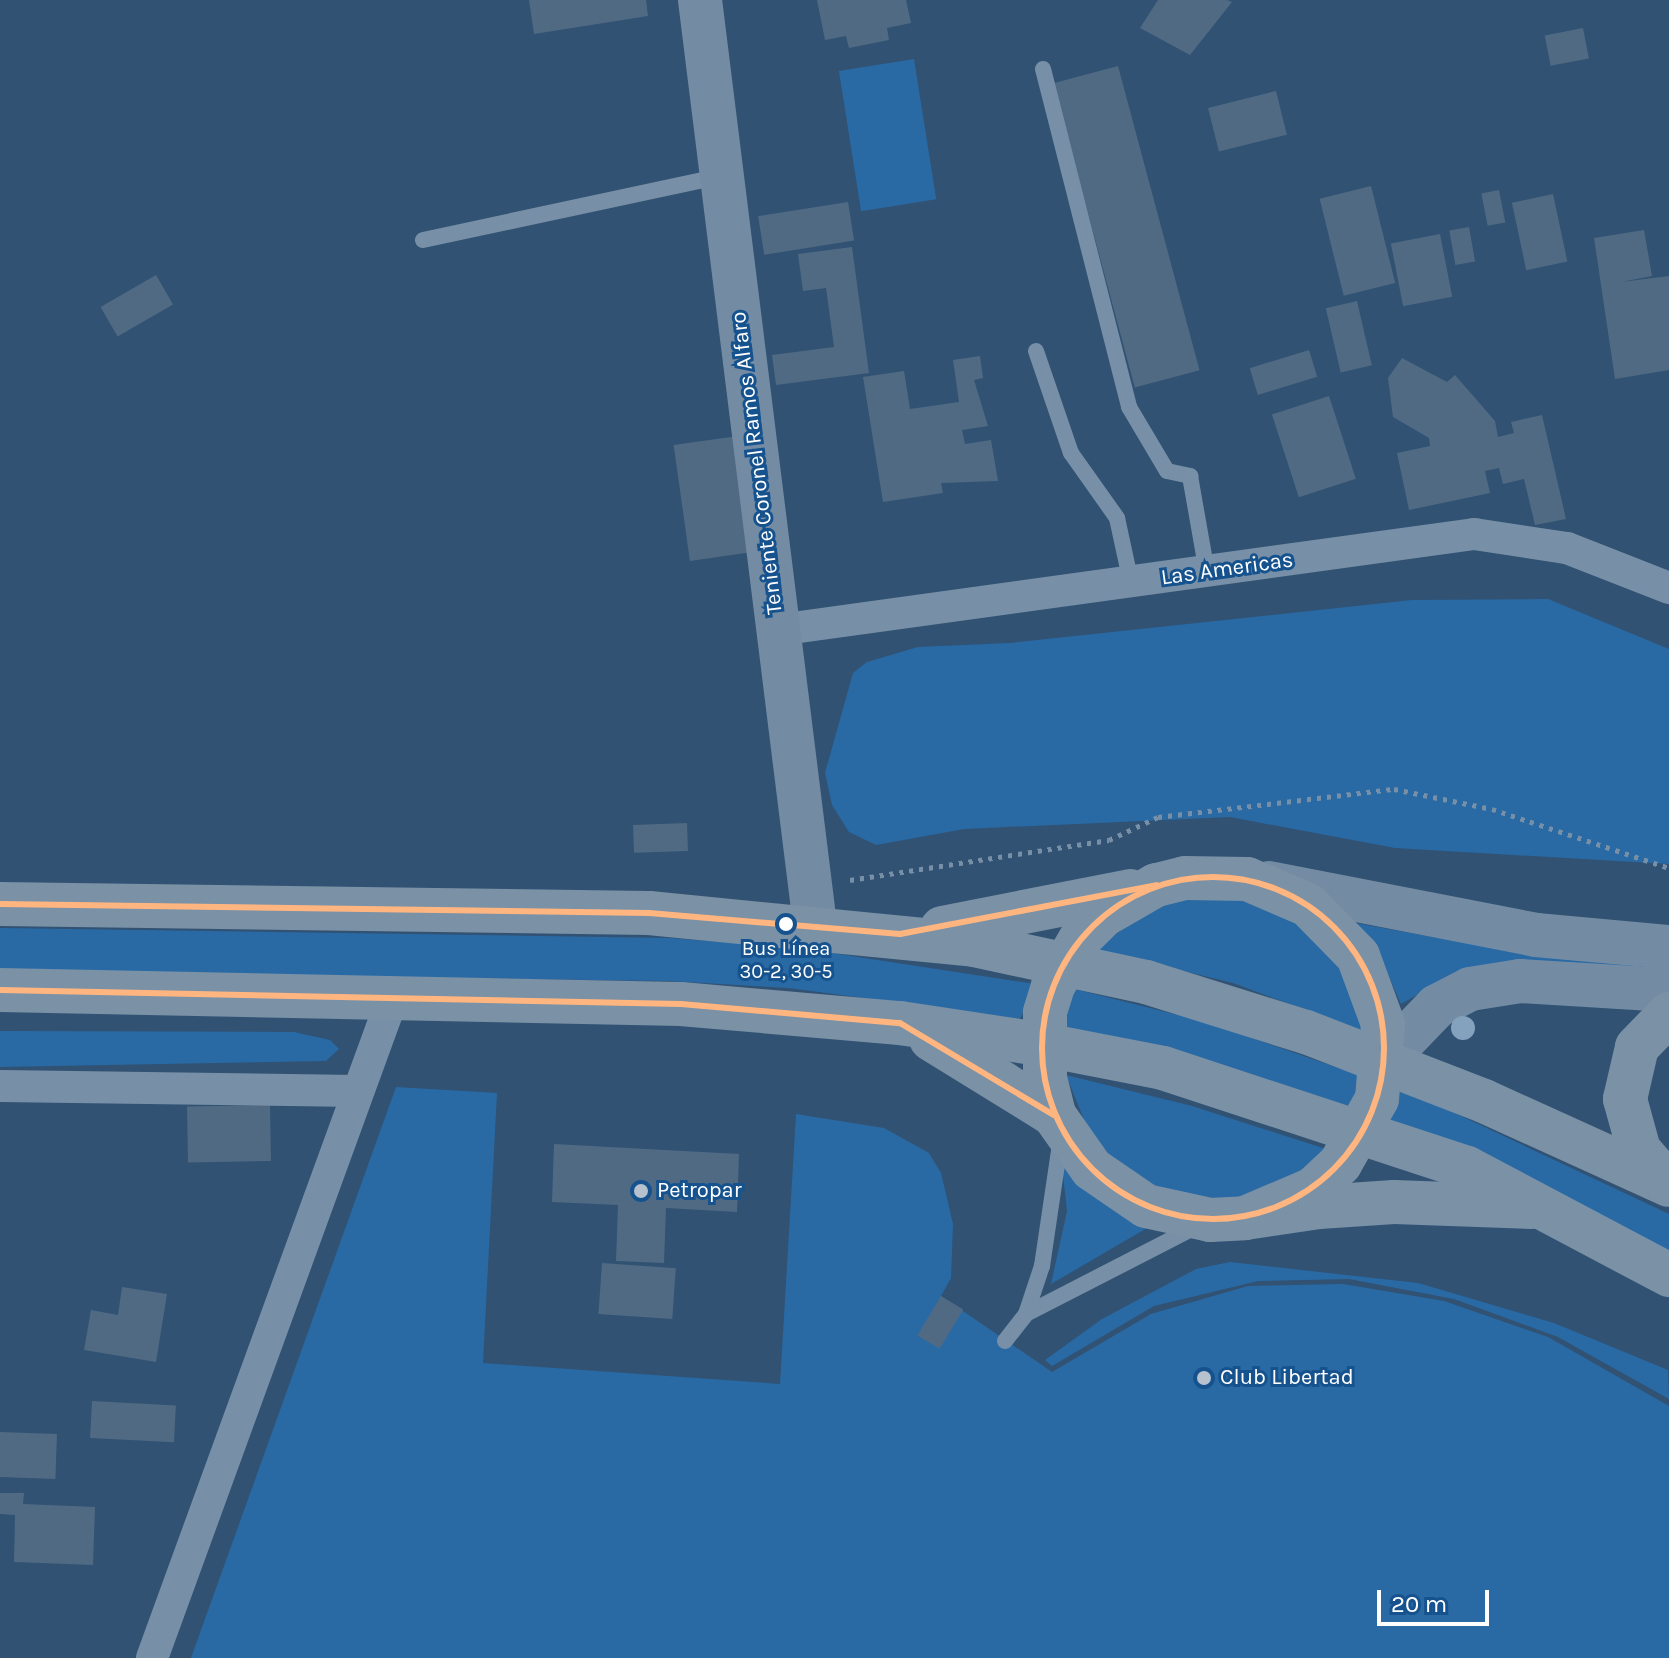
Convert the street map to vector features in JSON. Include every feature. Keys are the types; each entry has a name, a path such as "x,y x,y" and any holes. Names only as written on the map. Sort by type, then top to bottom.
{"highway":[{"path":"900,934 1216,875 1247,879 1308,905 1358,956 1374,989 1384,1061 1377,1099 1359,1135 1313,1189 1227,1219"},
{"path":"1058,1122 1045,1045 1045,1013 1065,962 1104,915 1156,885"},
{"path":"0,904 649,913 812,904 900,934 1065,962 1227,1005 1384,1061 1669,1184"},
{"path":"0,990 394,994 681,1004 900,1023 1045,1045 1163,1068 1467,1168 1548,1208 1669,1275"},
{"path":"1669,1014 1637,1047 1625,1099 1639,1150 1669,1184"},
{"path":"900,1023 1058,1122 1092,1169 1117,1190 1157,1210 1227,1219 1394,1202 1548,1208"}],"street":[{"name":"Teniente Coronel Ramos Alfaro","path":"700,0 812,904"},
{"name":"Las Americas","path":"778,630 1474,534 1567,548 1669,588"},
{"path":"1247,879 1536,935 1669,947"},
{"path":"1384,1061 1437,1006 1470,989 1520,981 1669,990"},
{"path":"152,1658 394,994"},
{"path":"0,1086 358,1091"}],"lane":[{"path":"1043,69 1129,407 1167,471 1190,476 1207,572"},
{"path":"423,240 722,176"},
{"path":"1036,351 1071,453 1117,518 1131,583"},
{"path":"1005,1341 1026,1314 1050,1229 1058,1122"},
{"path":"1026,1314 1227,1219"}],"path":[{"path":"812,904 935,871 1109,840 1158,817 1243,803 1394,789 1492,809 1669,868"}],"shaded area":[{"path":"914,59 936,199 861,211 839,71"},
{"path":"1548,599 1669,649 1669,864 1395,848 1230,817 964,829 876,845 849,832 832,805 825,773 853,673 867,662 918,647 1010,643 1412,600"},
{"path":"1218,892 1300,921 1347,970 1363,1031 1233,983 1097,950 1157,901"},
{"path":"1355,923 1517,952 1669,965 1445,979 1401,1004 1377,950"},
{"path":"0,928 670,938 799,948 1035,984 1020,1019 789,988 669,981 0,972"},
{"path":"1074,989 1206,1022 1358,1075 1357,1095 1350,1106 1063,1031"},
{"path":"0,1031 294,1032 330,1040 339,1049 326,1061 0,1067"},
{"path":"1066,1075 1192,1106 1326,1149 1295,1178 1233,1199 1167,1195 1114,1160 1089,1132"},
{"name":"Club Libertad","path":"396,1087 497,1093 483,1363 780,1384 796,1114 884,1128 929,1153 941,1173 953,1224 951,1278 941,1296 1052,1372 1151,1314 1248,1286 1343,1284 1444,1301 1548,1337 1669,1406 1669,1658 191,1658"},
{"path":"1406,1090 1669,1214 1669,1252 1387,1120 1398,1091"},
{"path":"1062,1166 1147,1228 1051,1284 1067,1211"},
{"path":"1230,1262 1418,1283 1554,1323 1668,1370 1669,1399 1558,1337 1454,1299 1349,1279 1258,1281 1154,1306 1052,1366 1045,1360 1102,1319 1196,1269"}],"building":[{"path":"529,0 646,0 648,16 534,34"},
{"path":"817,0 906,0 911,23 887,28 889,40 849,48 846,36 825,40"},
{"path":"1158,0 1232,2 1190,55 1140,28"},
{"path":"1583,28 1589,58 1551,66 1545,35"},
{"path":"1118,66 1200,370 1135,388 1053,83"},
{"path":"1276,91 1287,135 1219,152 1208,108"},
{"path":"1371,186 1395,283 1344,296 1320,199"},
{"path":"1499,190 1505,222 1488,226 1481,193"},
{"path":"1553,194 1567,261 1526,270 1512,203"},
{"path":"848,202 854,241 764,255 758,216"},
{"path":"1469,227 1475,261 1455,265 1449,230"},
{"path":"1644,230 1652,276 1621,282 1669,276 1669,370 1615,379 1594,238"},
{"path":"1440,234 1452,297 1403,306 1391,244"},
{"path":"852,247 869,373 776,385 772,355 834,347 826,288 803,291 798,254"},
{"path":"156,275 173,304 118,336 101,307"},
{"path":"1357,301 1372,365 1341,373 1326,308"},
{"path":"1309,350 1317,377 1258,395 1250,368"},
{"path":"980,356 983,378 974,380 988,426 962,430 965,444 991,440 998,481 941,483 943,493 883,502 863,377 904,371 910,409 959,402 953,360"},
{"path":"1402,358 1447,382 1455,375 1495,421 1498,437 1514,433 1511,422 1542,415 1566,519 1535,525 1524,479 1503,484 1499,468 1485,471 1490,493 1409,510 1397,453 1430,446 1429,438 1393,417 1388,378"},
{"path":"1329,396 1356,479 1299,497 1272,415"},
{"path":"738,436 754,552 690,561 674,445"},
{"path":"687,823 688,851 634,853 633,825"},
{"path":"270,1105 271,1161 188,1162 187,1106"},
{"path":"554,1144 739,1154 737,1212 666,1208 664,1263 616,1261 618,1205 552,1202"},
{"path":"602,1263 676,1268 672,1319 598,1314"},
{"path":"122,1287 167,1294 156,1362 84,1350 91,1310 118,1315"},
{"path":"941,1296 963,1309 940,1349 917,1335"},
{"path":"92,1401 176,1405 174,1442 90,1438"},
{"path":"0,1432 57,1434 55,1479 0,1477"},
{"path":"0,1493 24,1493 23,1504 95,1507 93,1565 14,1562 15,1515 0,1514"}],"transit line":[{"path":"1213,877 1246,880 1278,890 1308,906 1334,927 1355,953 1371,983 1381,1015 1384,1048 1381,1081 1371,1113 1355,1143 1334,1169 1308,1190 1278,1206 1246,1216 1213,1219 1180,1216 1148,1206 1118,1190 1092,1169 1071,1143 1055,1113 1045,1081 1042,1048 1045,1015 1055,983 1071,953 1092,927 1118,906 1148,890 1180,880 1213,877"},
{"path":"0,904 649,913 900,934 1156,885"},
{"path":"0,990 681,1004 900,1023 1054,1115"}],"place":[{"name":"Bus Línea 30-2, 30-5","path":"786,924"},
{"name":"Petropar","path":"641,1191"},
{"name":"Club Libertad","path":"1204,1378"}]}
